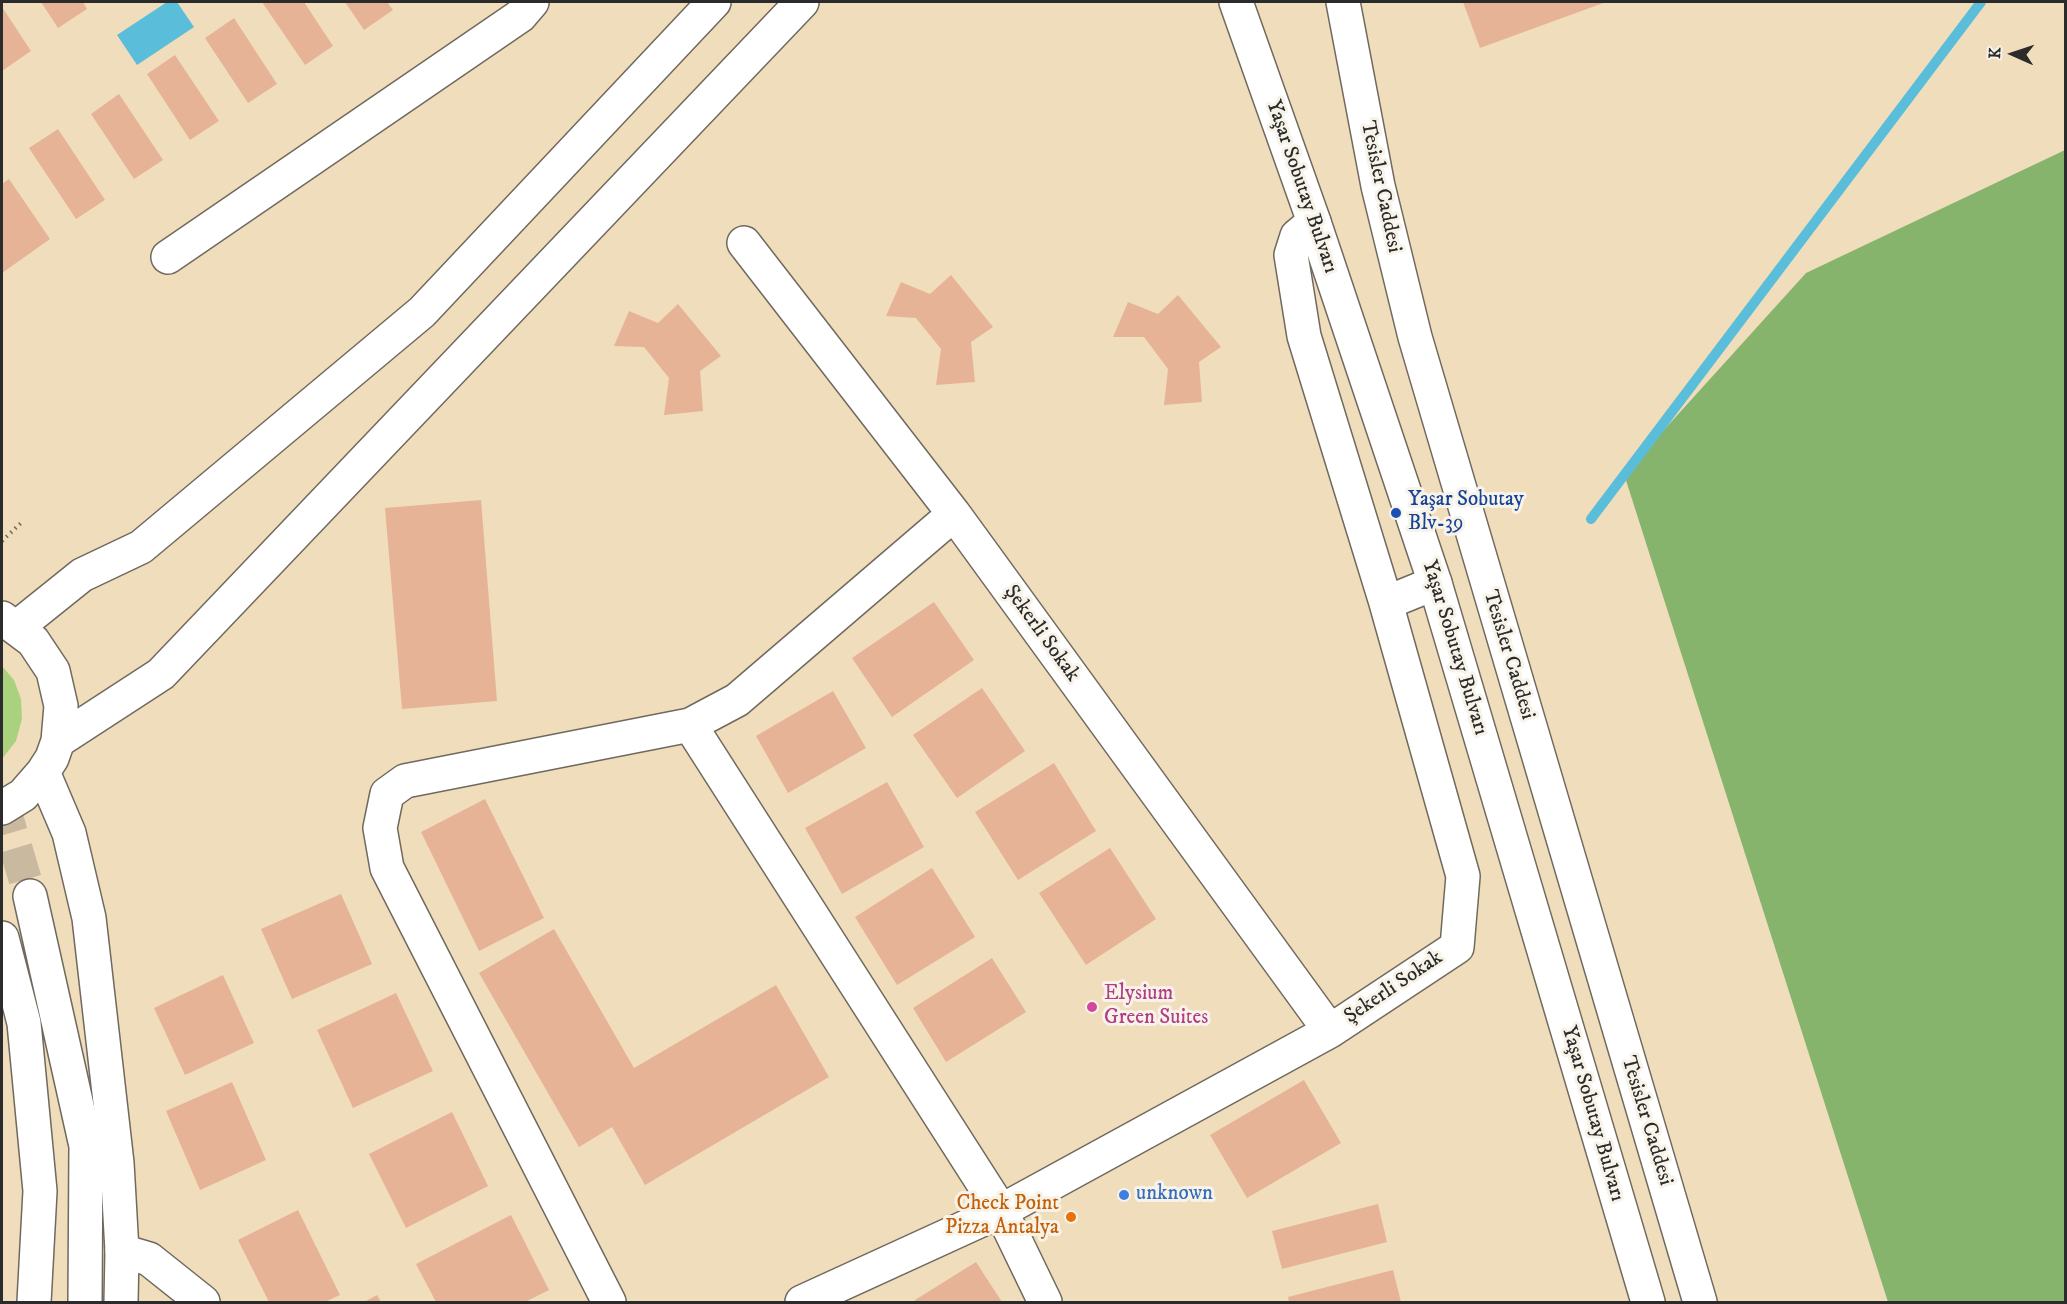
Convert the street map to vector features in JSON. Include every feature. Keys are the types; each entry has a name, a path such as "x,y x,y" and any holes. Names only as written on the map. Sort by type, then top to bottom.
{"main road":[{"path":"168,257 520,16 532,2"},
{"path":"2,808 23,795 52,758 58,741 61,706 53,671 33,641 6,619 82,574 141,547 422,312 714,2"},
{"path":"58,741 161,674 802,2"},
{"name":"Yaşar Sobutay Bulvarı","path":"1236,2 1314,222 1435,583 1648,1302"},
{"name":"Tesisler Caddesi","path":"1343,2 1378,186 1415,337 1700,1302"},
{"name":"Şekerli Sokak","path":"802,1302 1001,1211 1330,1031 1457,947 1463,876 1386,603 1304,336 1291,255 1297,236 1314,222"},
{"name":"Şekerli Sokak","path":"744,243 954,514 1330,1031"},
{"path":"609,1302 387,868 380,828 387,794 405,781 690,725 737,700 954,514"},
{"path":"1386,603 1435,583"},
{"path":"690,725 1001,1211 1045,1302"},
{"path":"43,772 69,833 88,918 117,1163 122,1251 121,1302"},
{"path":"30,896 86,1146 85,1302"},
{"path":"2,938 24,1023 40,1191 34,1302"},
{"path":"122,1251 149,1259 202,1302"}],"path":[{"path":"2,541 22,522"}],"green space":[{"path":"2065,150 2065,1302 1888,1302 1624,474 1806,273"},
{"path":"2,666 14,680 21,699 22,719 16,741 2,759"}],"water":[{"path":"167,2 177,2 194,27 137,65 117,35"}],"building":[{"path":"41,2 83,2 87,9 58,28"},
{"path":"262,2 304,2 333,46 305,65"},
{"path":"345,2 387,2 393,10 364,30"},
{"path":"1463,2 1606,2 1480,48"},
{"path":"2,7 31,51 2,71"},
{"path":"234,18 277,84 248,103 205,38"},
{"path":"175,55 219,121 190,140 147,74"},
{"path":"119,94 163,160 134,179 91,114"},
{"path":"58,129 105,200 76,219 29,148"},
{"path":"9,179 50,239 2,273 2,184"},
{"path":"951,275 993,327 971,342 975,382 936,385 941,349 916,318 886,316 901,282 930,294"},
{"path":"1178,295 1221,347 1199,362 1202,402 1164,405 1168,369 1144,337 1113,337 1128,302 1158,314"},
{"path":"678,304 721,356 700,371 703,411 664,415 669,378 644,347 614,346 629,311 658,323"},
{"path":"481,500 497,701 402,709 385,508"},
{"path":"934,602 974,660 892,717 852,658"},
{"path":"982,688 1025,751 957,798 913,735"},
{"path":"833,691 866,748 788,793 756,736"},
{"path":"1054,763 1096,831 1018,880 975,812"},
{"path":"887,782 924,847 842,894 805,828"},
{"path":"485,799 544,918 479,951 421,832"},
{"path":"1110,848 1156,919 1086,965 1039,893"},
{"path":"932,868 975,937 897,985 855,917"},
{"path":"341,894 372,964 292,999 261,929"},
{"path":"554,929 634,1068 776,985 829,1077 645,1185 612,1127 579,1147 479,973"},
{"path":"992,958 1026,1012 946,1062 913,1008"},
{"path":"223,975 254,1043 185,1075 154,1008"},
{"path":"396,993 433,1071 353,1108 317,1030"},
{"path":"1304,1080 1341,1143 1247,1198 1210,1135"},
{"path":"232,1082 266,1160 200,1190 166,1111"},
{"path":"452,1112 488,1186 406,1228 369,1154"},
{"path":"1378,1204 1387,1242 1282,1269 1272,1231"},
{"path":"298,1210 340,1295 325,1302 269,1302 238,1240"},
{"path":"511,1215 549,1290 525,1302 436,1302 416,1264"},
{"path":"976,1262 1002,1302 916,1302 915,1300"},
{"path":"1393,1270 1401,1302 1289,1302 1288,1297"},
{"path":"377,1295 381,1302 364,1302"}],"waterway":[{"path":"1591,519 1981,2"}],"tunnel":[{"path":"2,801 30,896"}],"place":[{"name":"Yaşar Sobutay Blv-39","path":"1396,513"},
{"name":"Elysium Green Suites","path":"1092,1007"},
{"name":"unknown","path":"1124,1195"},
{"name":"Check Point Pizza Antalya","path":"1071,1217"}]}
